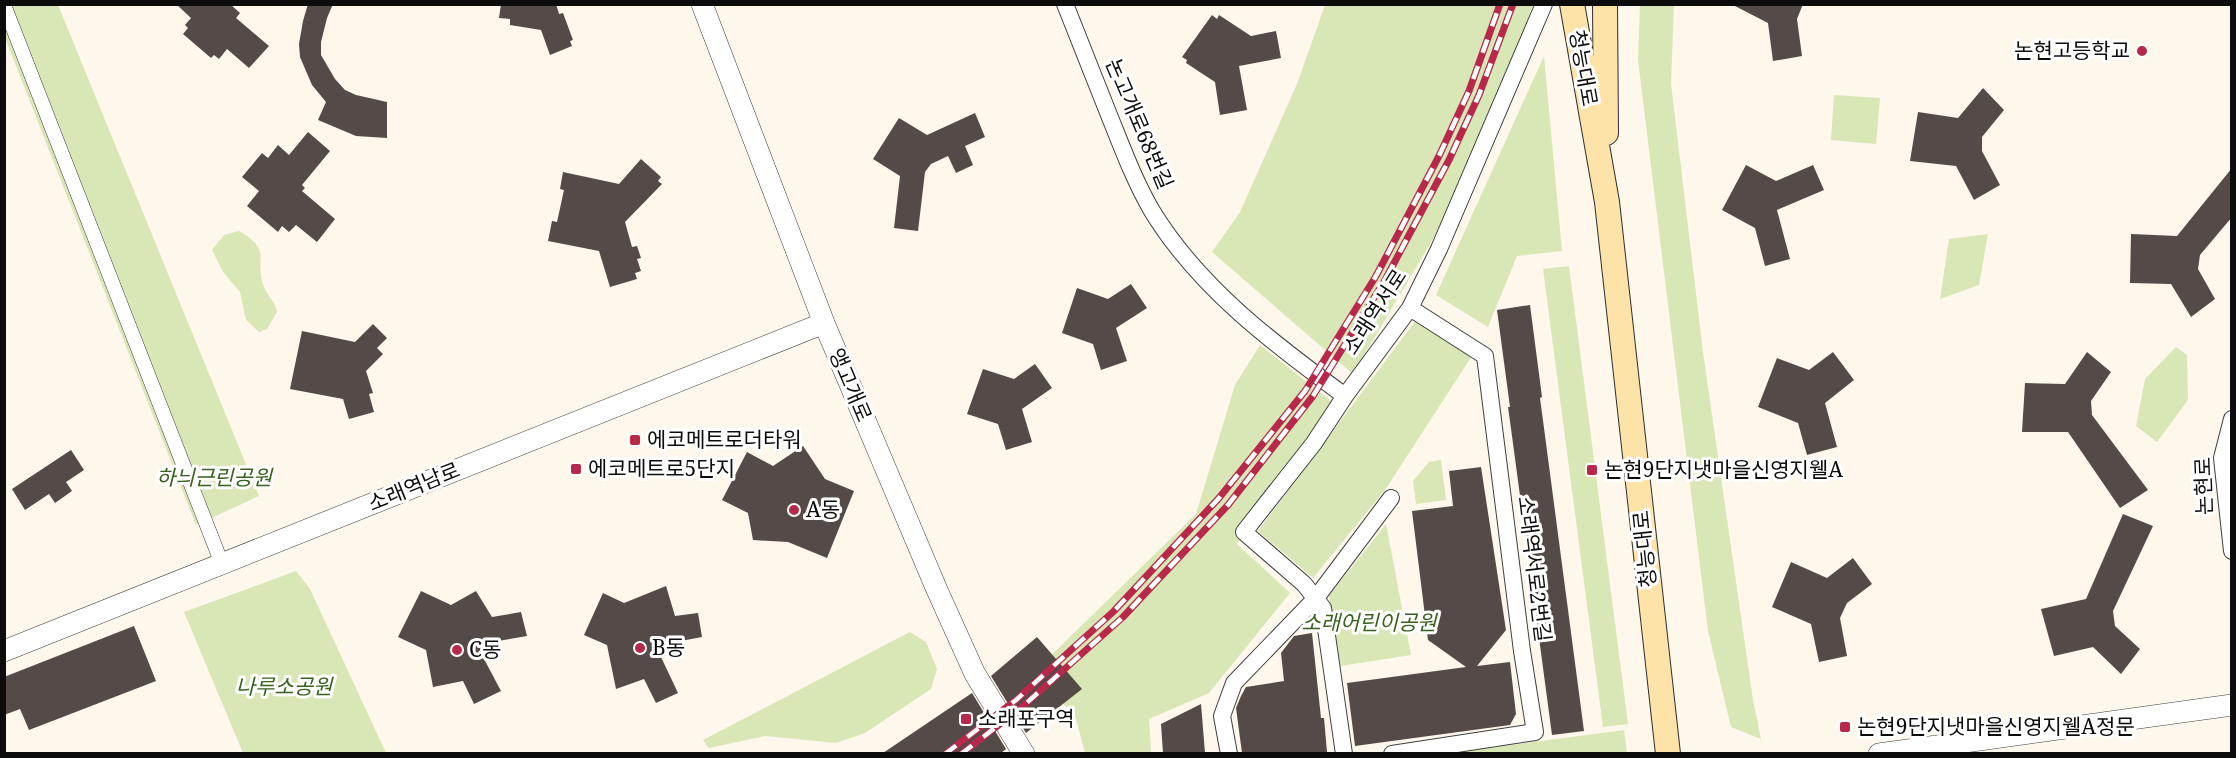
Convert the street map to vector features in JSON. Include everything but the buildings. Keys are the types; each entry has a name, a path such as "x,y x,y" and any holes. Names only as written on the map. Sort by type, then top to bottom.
{"main road":[{"name":"청능대로","path":"1572,4 1607,202 1668,753"},
{"name":"청능대로","path":"1605,4 1607,202"}],"street":[{"name":"앵고개로","path":"702,4 824,323 937,590 975,674 1024,753"},
{"name":"논고개로68번길","path":"1065,4 1130,168 1159,220 1184,255 1225,299 1267,337 1345,396"},
{"name":"소래역서로","path":"1344,753 1323,608 1304,584 1244,532 1314,443 1345,396 1410,308 1439,249 1544,4"},
{"path":"4,5 222,564"},
{"name":"소래역서로2번길","path":"1392,753 1535,732 1522,651 1485,356 1410,308"},
{"name":"소래역남로","path":"4,651 824,323"},
{"name":"논현로","path":"2232,419 2223,458 2232,551"},
{"path":"1229,753 1222,716 1234,683 1316,598 1391,498"},
{"path":"1879,753 2232,705"}],"green space":[{"name":"하늬근린공원","path":"5,5 58,5 259,496 196,525 5,38"},
{"path":"1325,5 1533,5 1512,60 1437,232 1353,374 1212,252 1240,212 1297,84"},
{"path":"1640,5 1674,5 1671,84 1703,352 1753,700 1761,739 1731,727 1708,631 1638,60"},
{"path":"1544,56 1562,251 1517,256 1488,327 1436,295"},
{"path":"1834,95 1880,98 1876,144 1831,140"},
{"path":"239,231 250,238 259,250 261,277 277,312 267,329 259,332 246,320 240,292 223,272 212,250 224,235"},
{"path":"1988,234 1979,285 1940,299 1949,239"},
{"path":"1569,266 1628,724 1603,727 1543,269"},
{"path":"1416,320 1472,356 1385,490 1313,578 1258,531"},
{"path":"1260,345 1331,401 1237,544 1290,593 1209,693 1149,719 1151,753 1085,753 1076,719 1036,670 1196,514 1235,385"},
{"path":"2176,347 2187,355 2188,400 2157,442 2136,426 2145,379"},
{"path":"1441,460 1446,500 1416,504 1413,481 1429,462"},
{"name":"소래어린이공원","path":"1386,524 1411,655 1340,666 1329,596"},
{"name":"나루소공원","path":"296,571 310,589 386,753 243,753 184,612"},
{"path":"910,632 926,642 937,669 931,689 865,733 836,743 765,736 709,748 703,740"},
{"path":"1624,730 1627,752 1619,754 1443,754"}],"railway":[{"path":"945,754 1016,700 1114,611 1219,498 1305,391 1376,276 1439,156 1469,91 1500,4"},
{"path":"961,754 1022,707 1123,617 1228,505 1313,396 1385,280 1449,160 1479,95 1513,4"}],"place":[{"name":"논현고등학교","path":"2142,51"},
{"name":"에코메트로더타워","path":"635,440"},
{"name":"에코메트로5단지","path":"576,469"},
{"name":"논현9단지냇마을신영지웰A","path":"1592,470"},
{"name":"A동","path":"794,510"},
{"name":"B동","path":"640,648"},
{"name":"C동","path":"457,650"},
{"name":"소래포구역","path":"966,719"},
{"name":"논현9단지냇마을신영지웰A정문","path":"1845,727"}]}
